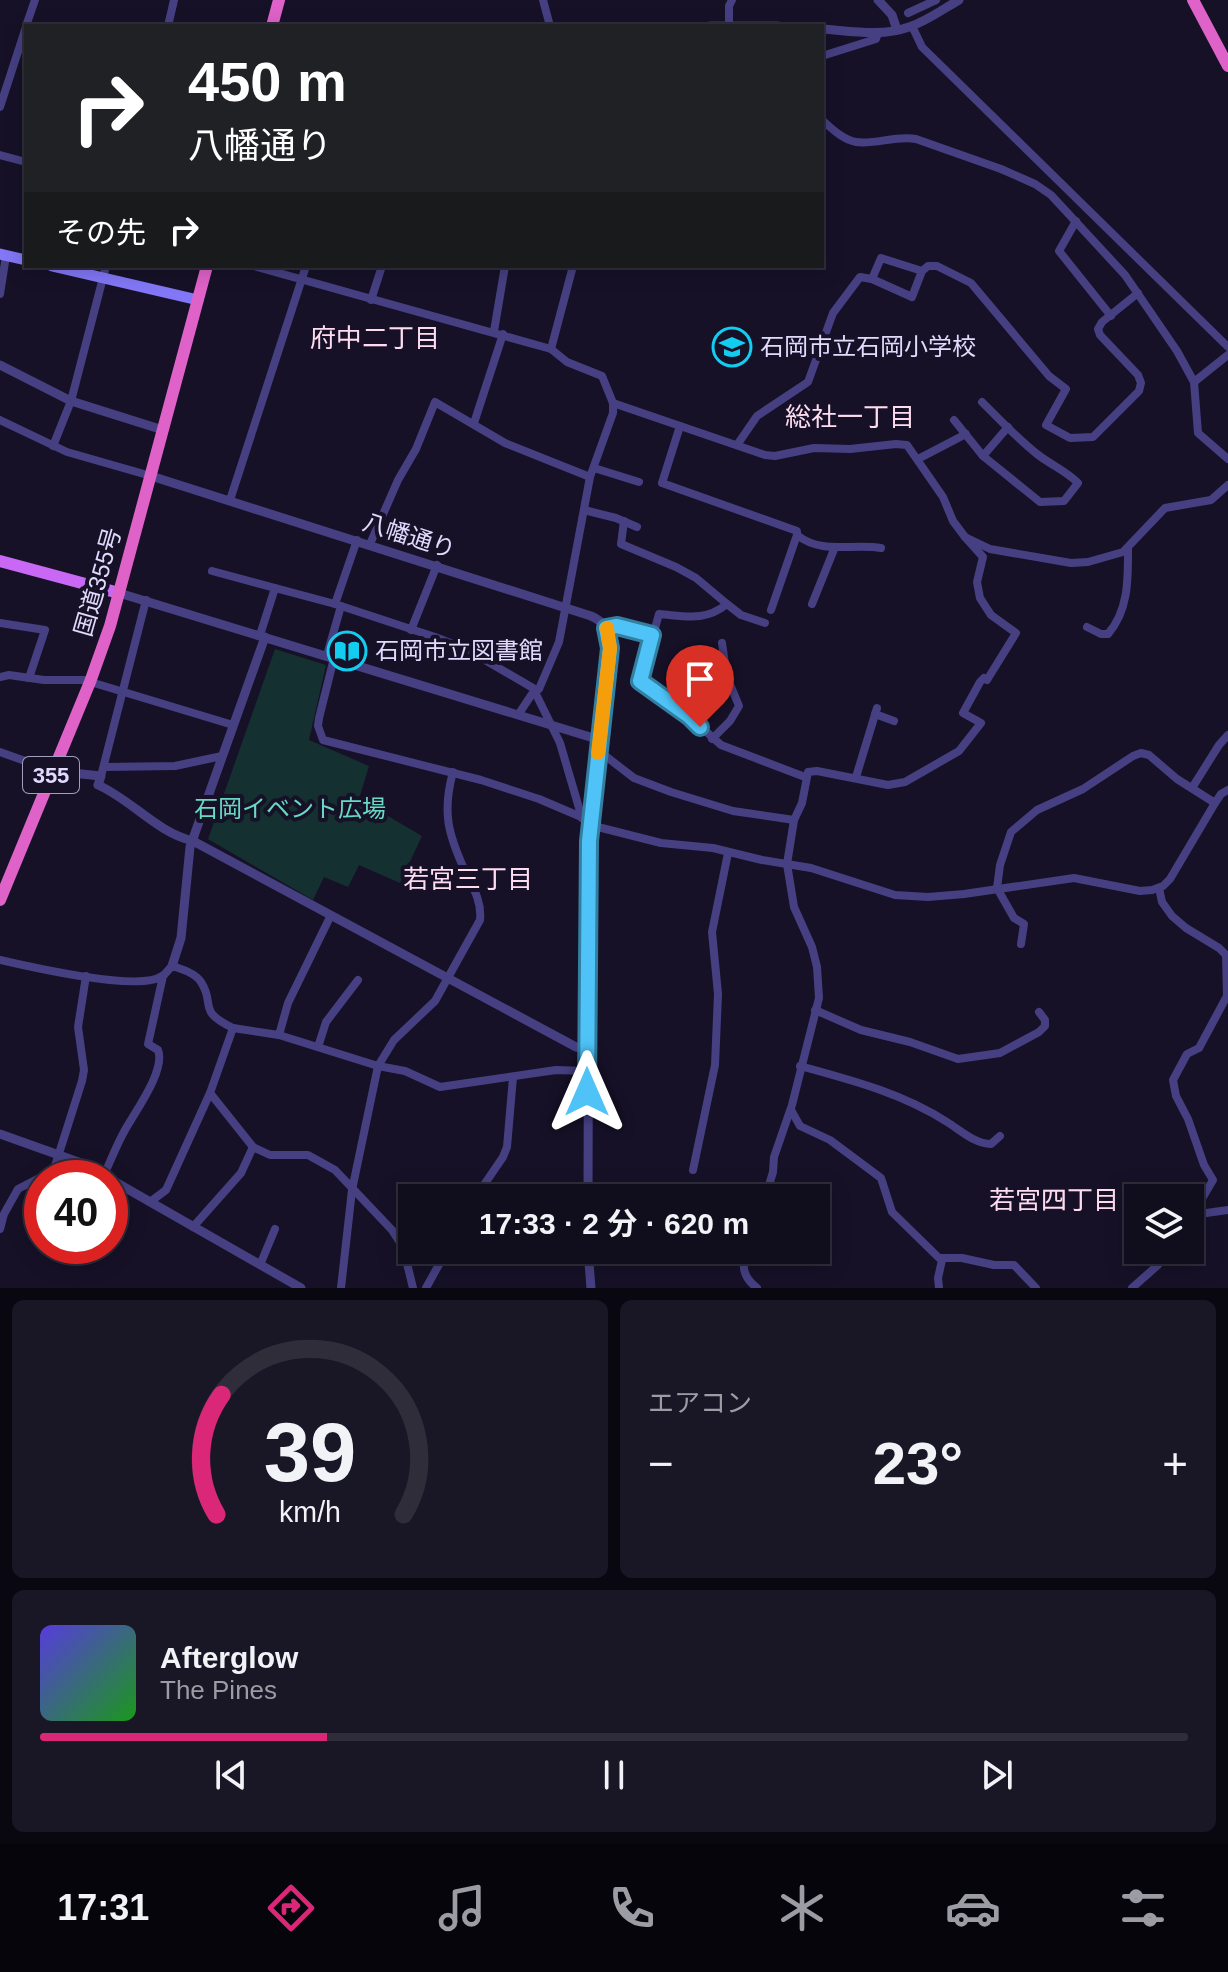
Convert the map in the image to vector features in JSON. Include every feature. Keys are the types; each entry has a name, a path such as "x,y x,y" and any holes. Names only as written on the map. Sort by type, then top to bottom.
{"highway":[{"path":"273,24 279,0"},
{"path":"1193,0 1228,66"},
{"name":"国道355号","path":"0,900 5,874 90,682 119,593 206,268"}],"main road":[{"path":"3,255 24,260"},
{"path":"69,268 104,272 198,300"},
{"path":"0,561 119,593"}],"street":[{"path":"27,24 35,0"},
{"path":"168,24 174,0"},
{"path":"543,0 550,24"},
{"path":"729,24 732,0"},
{"path":"878,0 892,15 897,30"},
{"path":"908,13 936,0"},
{"path":"824,29 878,33 897,30 912,26 959,0"},
{"path":"912,26 922,47 1228,347"},
{"path":"0,105 24,32"},
{"path":"824,55 876,39 878,33"},
{"path":"15,61 24,63"},
{"path":"824,122 855,142 904,137 916,139 1035,184 1051,195 1111,258 1138,293 1194,382 1198,433 1228,459"},
{"path":"0,155 24,161"},
{"path":"1035,184 1047,170"},
{"path":"1076,221 1059,251 1111,316"},
{"path":"0,294 3,255"},
{"path":"872,279 881,258 922,271"},
{"path":"737,445 757,416 808,382 833,313 860,277 872,279 912,297 922,271 928,266 937,266 971,283 1040,365 1066,389 1046,425 1070,438 1093,437 1139,391 1141,383 1138,375 1100,335 1098,329 1102,322 1138,293"},
{"path":"261,268 551,349 567,362 602,376 613,403 613,413 592,473 559,642 536,692 518,715"},
{"path":"230,500 305,268"},
{"path":"371,300 381,268"},
{"path":"474,423 498,333 505,268"},
{"path":"551,349 572,268"},
{"path":"53,446 71,401 104,272"},
{"path":"1194,382 1228,355"},
{"path":"2,368 71,401 163,430"},
{"path":"370,544 435,402 505,443 592,473 639,482"},
{"path":"954,420 983,456 1040,502 1064,501 1078,483 1035,453 982,402"},
{"path":"613,403 775,456 814,448 907,445 943,497 958,530 973,550 983,557 977,582 985,608 1016,633 987,680 984,678 980,682 963,713 981,723 959,751 913,779 888,785 817,771 808,772 805,777 787,864 794,907 812,947 819,987 769,1184"},
{"path":"0,420 53,446 151,476"},
{"path":"680,426 662,483 768,519 797,531 804,541 854,549 863,545 881,548"},
{"path":"983,456 1008,427"},
{"path":"918,459 966,434"},
{"name":"八幡通り","path":"151,476 597,618 606,628 617,626 652,635"},
{"path":"965,537 990,549 1071,563 1088,562 1123,552 1165,508 1211,500 1226,490"},
{"path":"584,510 637,527"},
{"path":"624,521 621,544 676,567 696,578 741,615 765,623"},
{"path":"771,610 797,535"},
{"path":"357,540 338,605 318,726 323,740 453,772 529,795 588,821 661,843 713,848 835,874 895,895 928,897 1074,878 1140,891 1159,888 1170,879 1215,803 1228,790"},
{"path":"812,604 835,547"},
{"path":"1087,627 1108,634 1116,625 1124,606 1128,548"},
{"path":"411,630 437,565"},
{"path":"212,571 338,605 466,649 533,688 552,726 588,821"},
{"path":"0,960 86,976 156,981 172,966 181,938 187,866 193,841 262,636 275,588"},
{"path":"119,593 552,726 599,745 634,778 656,787 733,811 794,820"},
{"path":"146,600 98,785 118,794 151,822 193,841 576,1047 587,1049"},
{"path":"727,604 716,613 700,617 659,614 640,681 689,716 721,745 805,777"},
{"path":"0,623 45,630 29,678"},
{"path":"588,1184 588,821 610,648 606,628"},
{"path":"712,739 730,721 739,706 727,677 722,643"},
{"path":"0,677 67,678 90,682 233,725"},
{"path":"856,777 876,711 894,721"},
{"path":"1192,788 1228,735"},
{"path":"0,752 53,771 175,766 222,756"},
{"path":"1021,944 1024,924 1014,918 997,888 1004,848 1019,824 1037,810 1098,780 1141,753 1149,755 1177,779 1215,803"},
{"path":"341,1288 352,1190 378,1066 394,1040 435,1001 480,920 481,909 455,849 450,829 446,805 453,772"},
{"path":"693,1170 715,1065 718,994 712,932 728,853"},
{"path":"1159,888 1162,902 1172,916 1219,948 1227,961 1227,996 1199,1048 1187,1054 1173,1080 1176,1096 1213,1180 1204,1195"},
{"path":"279,1035 288,1003 331,915"},
{"path":"172,966 198,978 203,985 208,1009 233,1028 279,1035 378,1066 405,1071 440,1087 556,1070 587,1071"},
{"path":"0,1229 2,1214 18,1189 51,1171 59,1154 84,1070 78,1027 86,976"},
{"path":"113,1160 125,1129 148,1091 160,1059 158,1050 148,1044 163,976"},
{"path":"318,1047 326,1022 358,980"},
{"path":"815,1010 861,1030 910,1042 958,1059 1000,1053 1039,1032 1045,1026 1039,1012"},
{"path":"150,1202 166,1190 210,1093 233,1028"},
{"path":"800,1066 900,1097 933,1113 980,1143 991,1144 1000,1136"},
{"path":"485,1184 507,1147 513,1077"},
{"path":"210,1093 253,1147 270,1155 315,1157 335,1170 392,1230 403,1247 413,1288"},
{"path":"790,1110 800,1126 830,1140 881,1178 892,1212 942,1260 962,1258 994,1265 1014,1265 1036,1288"},
{"path":"0,1134 72,1160"},
{"path":"193,1227 241,1173 253,1147"},
{"path":"128,1189 301,1288"},
{"path":"1204,1215 1228,1210"},
{"path":"260,1265 275,1229"},
{"path":"939,1288 942,1260"},
{"path":"426,1288 439,1264"},
{"path":"589,1264 591,1288"},
{"path":"743,1264 750,1282 757,1288"},
{"path":"1132,1288 1159,1264"}],"green space":[{"name":"石岡イベント広場","path":"275,649 326,665 309,740 369,766 359,799 422,836 400,883 359,865 348,887 324,877 313,900 208,839"}],"slow traffic":[{"path":"598,753 610,648 607,628"}],"place":[{"name":"石岡市立石岡小学校","path":"732,347"},
{"name":"石岡市立図書館","path":"347,651"}],"district":[{"name":"府中二丁目","path":"375,338"},
{"name":"総社一丁目","path":"850,417"},
{"name":"若宮三丁目","path":"468,879"},
{"name":"若宮四丁目","path":"1054,1200"}],"route":[{"path":"587,1092 589,841 610,648 610,634 606,628 617,626 652,635 640,681 700,727"}]}
